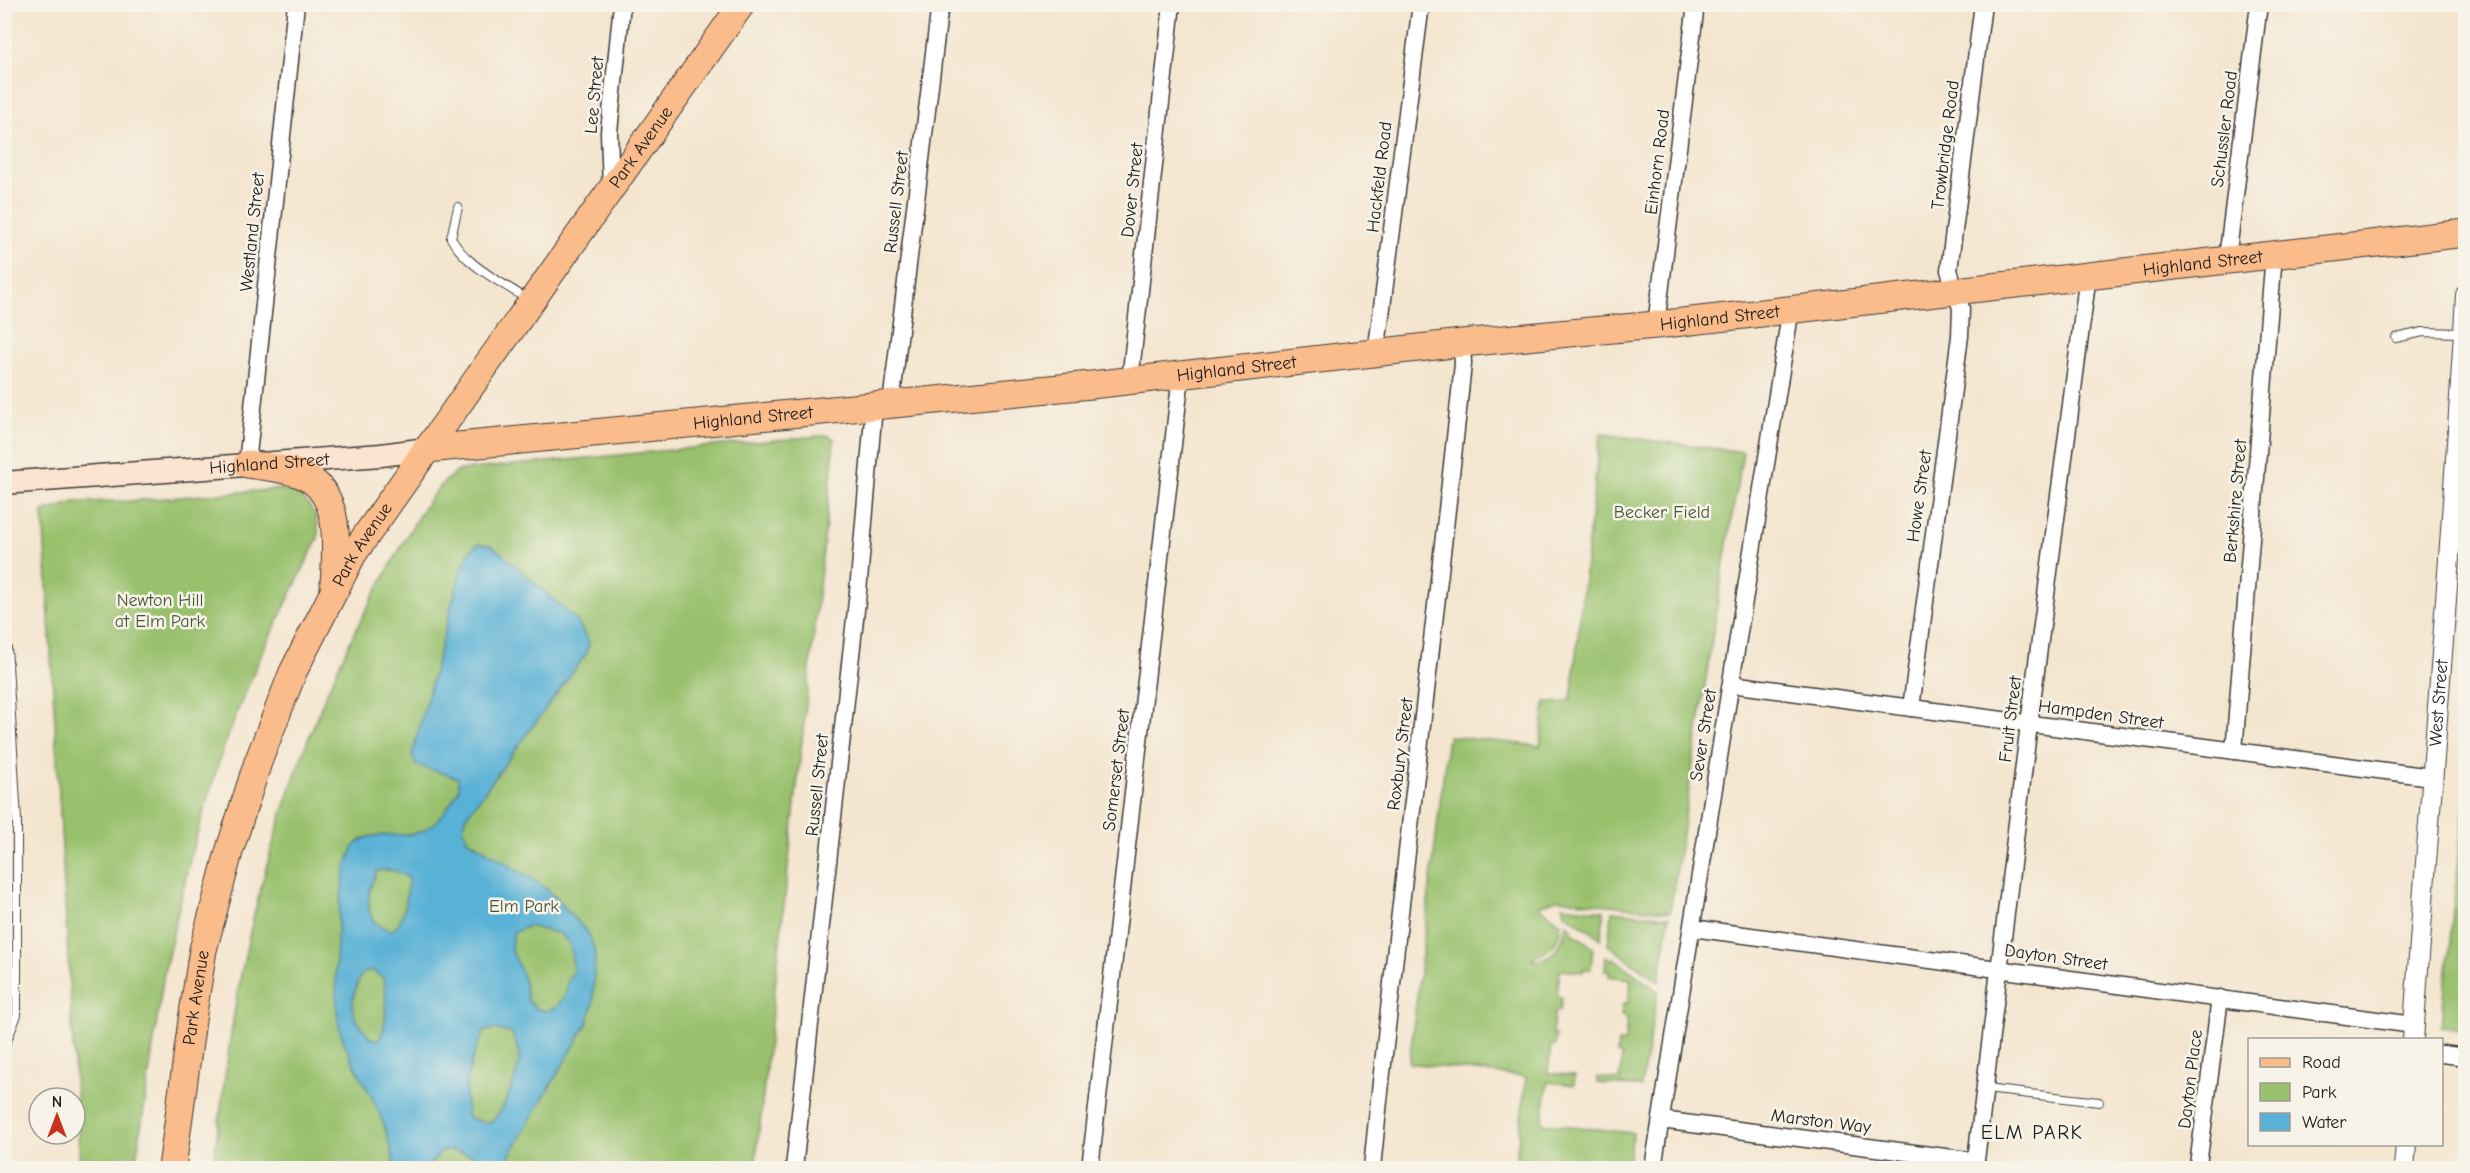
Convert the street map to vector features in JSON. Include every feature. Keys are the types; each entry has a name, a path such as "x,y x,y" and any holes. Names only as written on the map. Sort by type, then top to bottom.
{"highway":[{"name":"Highland Street","path":"427,449 1180,375 1462,343 1656,325 2466,233"},
{"name":"Park Avenue","path":"172,1168 197,983 219,886 239,818 293,672 334,590 353,554 427,449"},
{"path":"247,464 301,475 317,484 324,492 333,514 334,590"}],"main road":[{"name":"Park Avenue","path":"427,449 742,4"},
{"name":"Highland Street","path":"4,483 381,455 427,449"}],"street":[{"name":"Westland Street","path":"247,464 296,4"},
{"name":"Lee Street","path":"611,188 609,132 622,4"},
{"name":"Russell Street","path":"794,1168 858,592 882,405 940,4"},
{"name":"Dover Street","path":"1130,380 1172,4"},
{"name":"Hackfeld Road","path":"1376,354 1421,4"},
{"name":"Einhorn Road","path":"1656,325 1696,4"},
{"name":"Trowbridge Road","path":"1956,290 1949,270 1983,4"},
{"name":"Schussler Road","path":"2227,259 2259,4"},
{"name":"Berkshire Street","path":"2235,751 2274,254"},
{"name":"Fruit Street","path":"1976,1165 2029,724 2088,275"},
{"name":"Howe Street","path":"1911,708 1960,336 1962,308 1956,290"},
{"name":"West Street","path":"2414,1032 2431,777 2454,496 2466,295"},
{"name":"Sever Street","path":"1653,1168 1791,308"},
{"name":"Roxbury Street","path":"1372,1168 1440,584 1463,364 1462,343"},
{"name":"Somerset Street","path":"1090,1168 1180,375"},
{"name":"Hampden Street","path":"1731,684 2431,777"},
{"name":"Dayton Street","path":"1692,928 2220,998 2414,1032"},
{"name":"Dayton Place","path":"2198,1165 2220,998"},
{"path":"2443,1054 2466,1057"},
{"name":"Marston Way","path":"1661,1120 1976,1165"},
{"path":"2404,1168 2406,1146"}],"lane":[{"path":"458,207 451,238 456,248 471,262 531,302"},
{"path":"2396,338 2422,332 2464,333"},
{"path":"4,642 7,647 17,821 17,1015 4,1048"},
{"path":"1986,1089 2099,1102"}],"green space":[{"name":"Becker Field","path":"1600,434 1743,452 1670,912 1557,899 1538,906 1561,923 1556,942 1552,947 1543,954 1531,958 1536,961 1553,952 1561,943 1566,924 1572,928 1572,932 1593,947 1591,969 1584,969 1583,972 1560,970 1557,996 1562,997 1560,1010 1555,1011 1552,1034 1556,1035 1555,1046 1551,1046 1548,1073 1575,1076 1574,1085 1548,1082 1542,1123 1633,1133 1627,1168 1515,1168 1526,1077 1409,1063 1448,736 1540,746 1545,702 1562,703 1571,699"},
{"name":"Elm Park","path":"829,435 834,439 832,468 755,1168 212,1168 241,975 253,920 283,812 321,707 344,655 408,534 441,485 461,470"},
{"name":"Newton Hill at Elm Park","path":"280,489 304,499 316,521 318,538 262,653 238,710 221,755 192,850 164,973 135,1168 80,1168 79,1146 87,1146 87,1086 75,1086 43,512 74,502 131,501"},
{"path":"2465,797 2466,1030 2441,1027"},
{"path":"1562,906 1604,911 1601,939 1565,913"},
{"path":"1612,911 1669,917 1659,982 1608,945"},
{"path":"1606,956 1612,960 1613,958 1658,991 1641,1087 1598,1083 1598,1077 1620,1080 1622,1055 1617,1054 1618,1042 1625,1042 1627,1017 1621,1016 1623,1003 1628,1003 1631,979 1609,976 1609,971 1605,971"}],"water":[{"path":"478,544 495,548 577,621 589,642 586,654 467,815 463,828 467,839 540,884 589,934 595,952 593,1004 587,1024 502,1168 474,1168 477,1163 472,1155 450,1150 440,1152 428,1168 395,1168 380,1115 348,1053 338,1019 337,938 343,881 349,859 355,846 361,840 377,835 412,834 426,829 443,813 459,789 458,778 416,765 412,755 461,570 469,552","holes":["377,871 396,871 409,878 401,920 393,930 375,923 371,916 370,889","528,926 561,934 568,942 572,952 573,971 568,980 566,994 557,1007 546,1011 537,1009 528,1001 523,976 511,949 513,933","372,970 384,979 385,1018 379,1040 370,1038 356,1020 353,1012 354,995 362,973","494,1029 512,1033 519,1058 505,1103 496,1118 485,1122 468,1117 466,1106 469,1072 475,1051 485,1031"]}],"district":[{"name":"ELM PARK","path":"2032,1132"}]}
